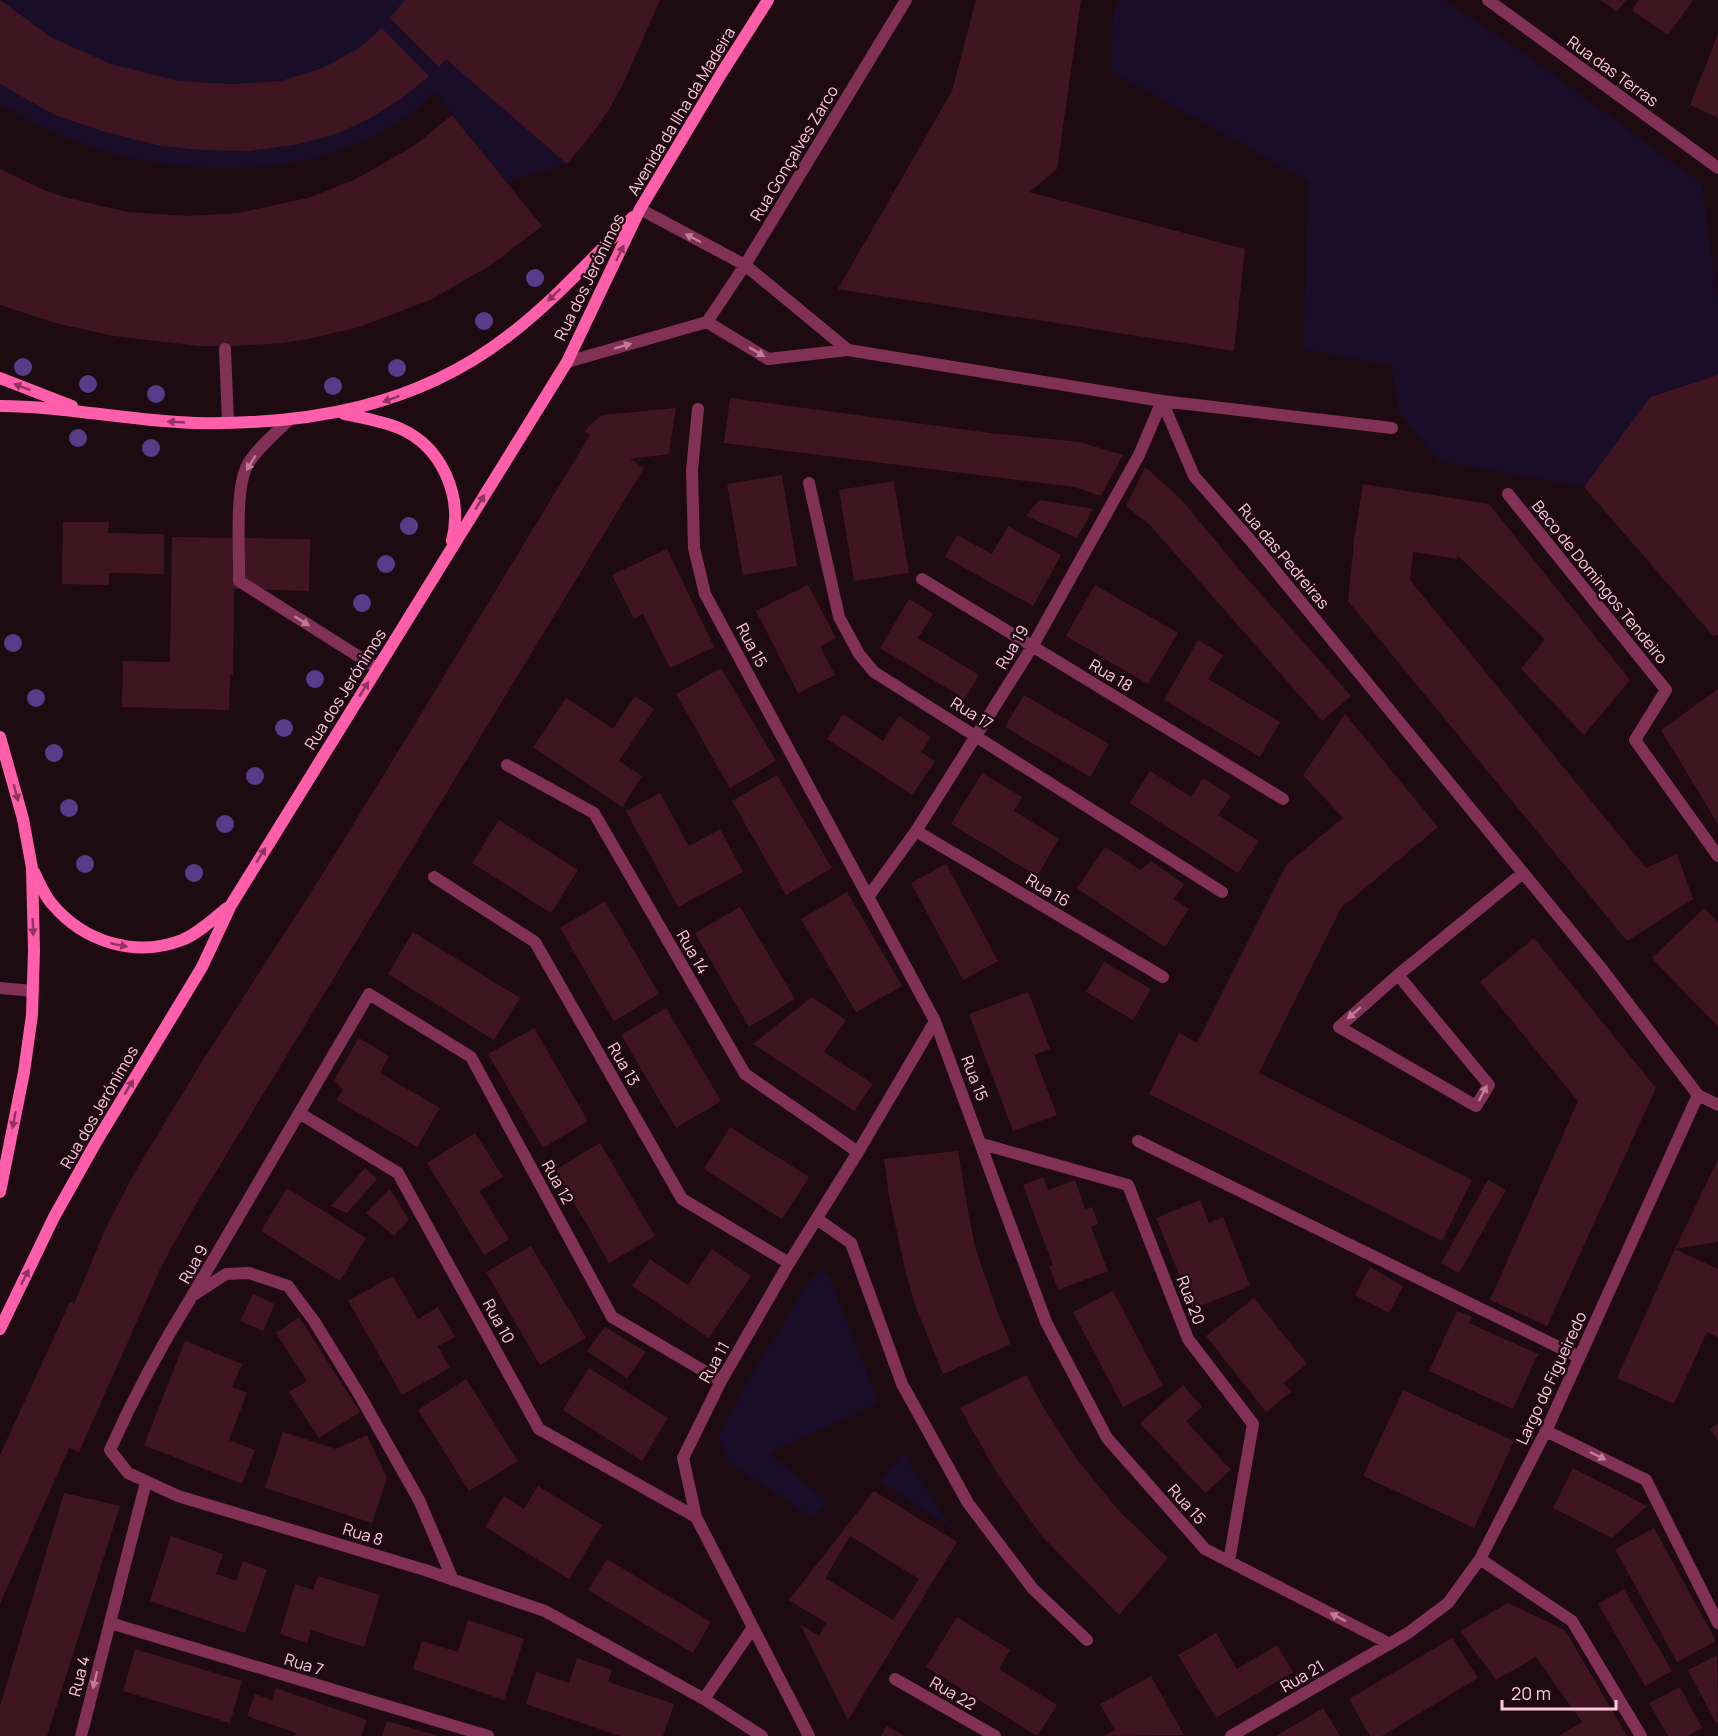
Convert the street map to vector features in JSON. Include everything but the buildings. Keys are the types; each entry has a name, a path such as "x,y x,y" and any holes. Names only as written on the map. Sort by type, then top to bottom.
{"main road":[{"name":"Avenida da Ilha da Madeira","path":"640,209 768,0"},
{"name":"Rua dos Jerónimos","path":"0,1329 54,1217 95,1144 202,967 231,905 567,362 640,209"},
{"name":"Rua dos Jerónimos","path":"0,406 84,411 139,420 196,423 290,419 339,413 381,402 420,388 454,372 530,319 640,209"},
{"path":"0,378 84,411"},
{"name":"Rua dos Jerónimos","path":"339,413 371,419 400,429 425,445 435,456 452,489 455,508 450,551"},
{"name":"Rua dos Jerónimos","path":"0,737 23,819 32,868 34,950 32,1015 24,1072 0,1192"},
{"name":"Rua dos Jerónimos","path":"32,868 50,902 66,920 87,934 108,943 132,948 159,946 183,939 204,927 231,905"}],"street":[{"name":"Rua Gonçalves Zarco","path":"707,322 745,265 906,0"},
{"name":"Rua das Terras","path":"1488,0 1718,168"},
{"path":"640,209 745,265 848,350"},
{"path":"567,362 707,322 768,359 848,350 1162,402 1392,428"},
{"path":"225,349 228,422"},
{"name":"Rua 19","path":"868,897 916,831 1032,647 1139,455 1162,402"},
{"name":"Rua das Pedreiras","path":"1162,402 1194,476 1251,541 1601,968 1698,1095"},
{"name":"Rua 15","path":"698,409 692,470 694,548 705,594 935,1021 1046,1322 1107,1438 1205,1549 1390,1644"},
{"path":"290,419 258,451 247,466 240,492 239,581 377,668"},
{"name":"Rua 17","path":"809,483 839,617 859,654 874,672 1222,892"},
{"name":"Beco de Domingos Tendeiro","path":"1508,494 1666,690 1635,740 1718,856"},
{"name":"Rua 18","path":"922,579 1283,799"},
{"name":"Rua 14","path":"507,765 594,813 745,1074 858,1152"},
{"name":"Rua 16","path":"916,831 1163,977"},
{"path":"1398,975 1489,1085 1476,1106 1339,1027 1398,975 1523,873"},
{"name":"Rua 13","path":"434,877 536,942 682,1199 789,1263"},
{"path":"0,988 33,991"},
{"name":"Rua 9","path":"192,1296 369,993"},
{"name":"Rua 12","path":"369,993 471,1057 612,1317 721,1381"},
{"name":"Rua 11","path":"809,1736 696,1517 683,1458 721,1381 789,1263 935,1021"},
{"path":"1698,1095 1718,1105"},
{"name":"Largo do Figueiredo","path":"1390,1644 1448,1603 1480,1559 1546,1431 1698,1095"},
{"name":"Rua 10","path":"298,1113 398,1173 539,1429 696,1517"},
{"path":"1138,1141 1579,1357"},
{"name":"Rua 20","path":"982,1144 1128,1185 1188,1339 1253,1424 1229,1561"},
{"path":"817,1219 851,1243 902,1384 968,1503 1033,1589 1087,1640"},
{"name":"Rua 9","path":"192,1296 226,1274 249,1273 288,1286 320,1330 414,1491 453,1580"},
{"name":"Rua 8","path":"192,1296 134,1396 110,1450 128,1473 178,1496 453,1580 545,1611 704,1699 762,1736"},
{"path":"1546,1431 1646,1480 1718,1623"},
{"name":"Rua 4","path":"81,1736 146,1482"},
{"path":"1480,1559 1572,1621 1641,1736"},
{"name":"Rua 7","path":"110,1623 488,1736"},
{"path":"704,1699 752,1629"},
{"name":"Rua 21","path":"1231,1736 1390,1644"},
{"name":"Rua 22","path":"895,1679 995,1736"}],"shaded area":[{"path":"0,0 660,0 625,80 610,108 567,164 506,182 435,92 408,116 364,141 321,156 276,165 229,168 181,166 135,159 90,146 42,127 0,104"},
{"path":"1121,0 1445,0 1543,67 1702,184 1718,302 1718,375 1650,397 1584,487 1439,461 1400,415 1391,366 1303,349 1308,181 1111,71 1113,12"},
{"path":"822,1270 830,1278 879,1403 769,1453 828,1502 813,1518 728,1462 718,1436 746,1384 810,1279"},
{"path":"903,1452 953,1529 880,1482"}]}
